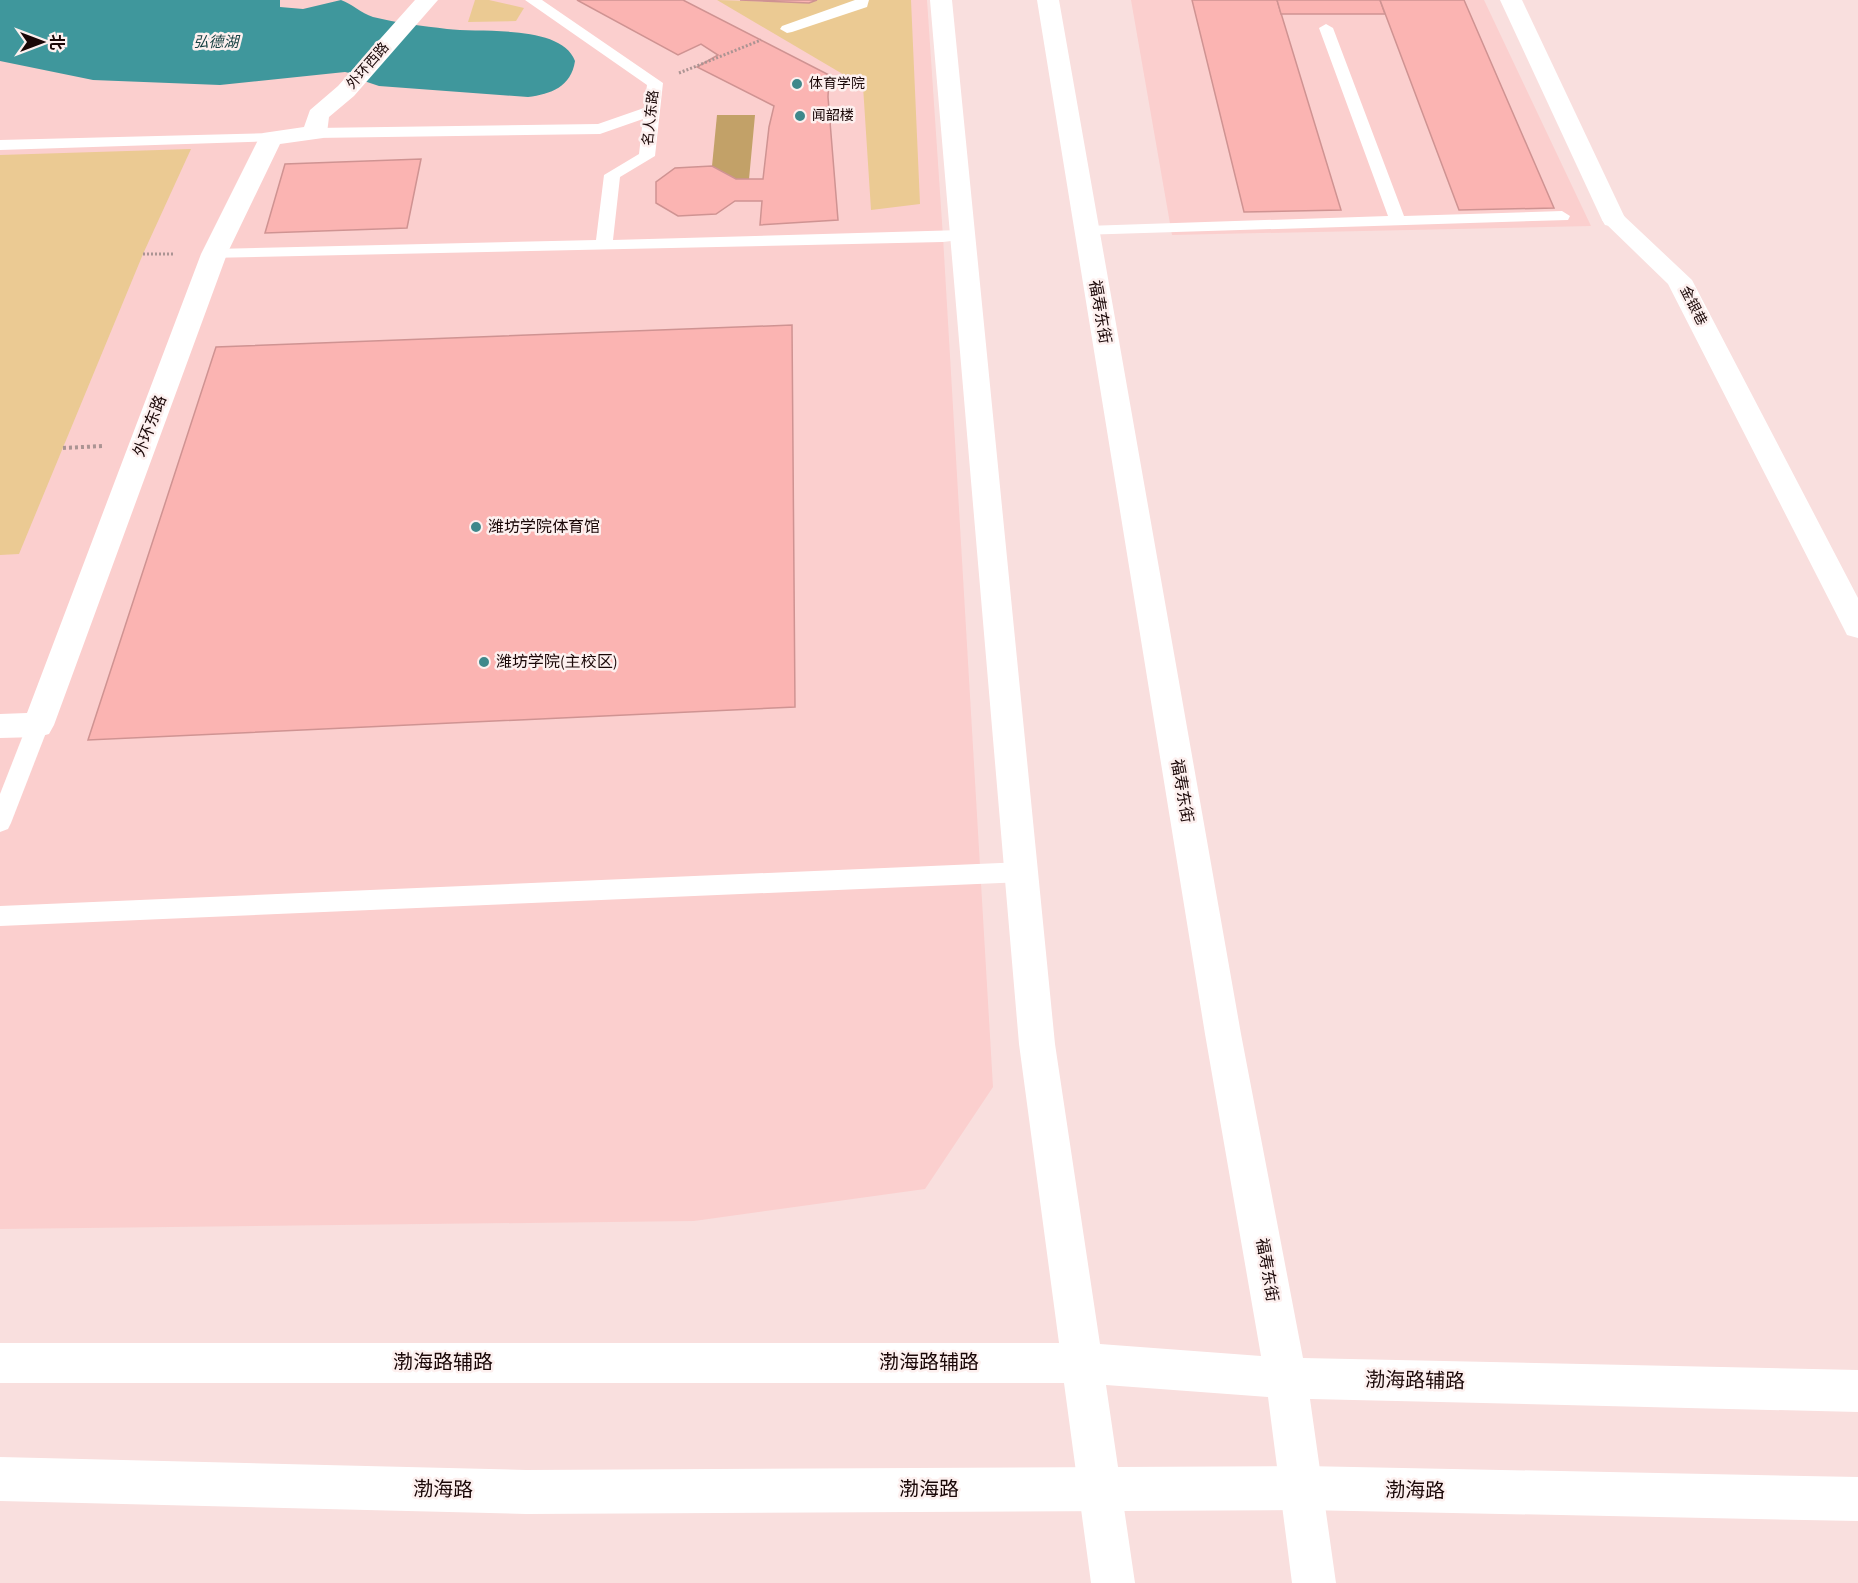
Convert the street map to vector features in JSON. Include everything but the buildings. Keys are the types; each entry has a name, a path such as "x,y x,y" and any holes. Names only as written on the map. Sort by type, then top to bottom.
{"main road":[{"path":"941,0 1037,1044 1113,1583"},
{"name":"福寿东街","path":"1048,0 1222,1029 1286,1378 1304,1488 1314,1583"},
{"name":"金银巷","path":"1511,0 1614,220 1680,280 1858,627"},
{"name":"外环西路","path":"315,133 318,115 346,91 423,4"},
{"path":"271,138 315,133"},
{"name":"外环东路","path":"38,726 214,254 271,138"},
{"path":"0,726 38,726"},
{"name":"渤海路辅路","path":"0,1363 1082,1363 1286,1378 1858,1391"},
{"name":"渤海路","path":"0,1479 526,1492 1304,1488 1858,1500"}],"lane":[{"name":"名人东路","path":"532,0 655,83 647,156 612,175 604,244"},
{"path":"787,30 862,4 862,0"},
{"path":"1326,28 1398,222"},
{"path":"315,133 600,129 651,111"},
{"path":"0,145 271,138"},
{"path":"1086,231 1562,216"},
{"path":"214,254 943,237 962,234"},
{"path":"0,823 38,726"},
{"path":"0,916 1021,872"}],"path":[{"path":"655,83 787,30"}],"shaded area":[{"name":"潍坊学院(主校区)","path":"0,0 927,0 993,1087 925,1189 694,1221 0,1229"},
{"path":"475,0 489,0 524,8 516,21 468,22"},
{"path":"717,0 809,3 817,0 911,0 920,204 871,210 863,86"},
{"path":"1131,0 1484,0 1591,226 1172,235"},
{"path":"717,115 755,115 749,179 736,179 712,166"},
{"path":"191,149 143,254 19,554 0,555 0,155"}],"water":[{"name":"弘德湖","path":"0,0 280,0 280,7 303,9 341,0 373,17 391,21 447,29 499,31 537,36 554,41 567,49 575,61 569,77 559,88 528,97 379,86 364,81 363,76 345,72 220,85 93,80 0,61"}],"place":[{"name":"体育学院","path":"797,84"},
{"name":"闻韶楼","path":"800,116"},
{"name":"潍坊学院体育馆","path":"476,527"},
{"name":"潍坊学院(主校区)","path":"484,662"}]}
